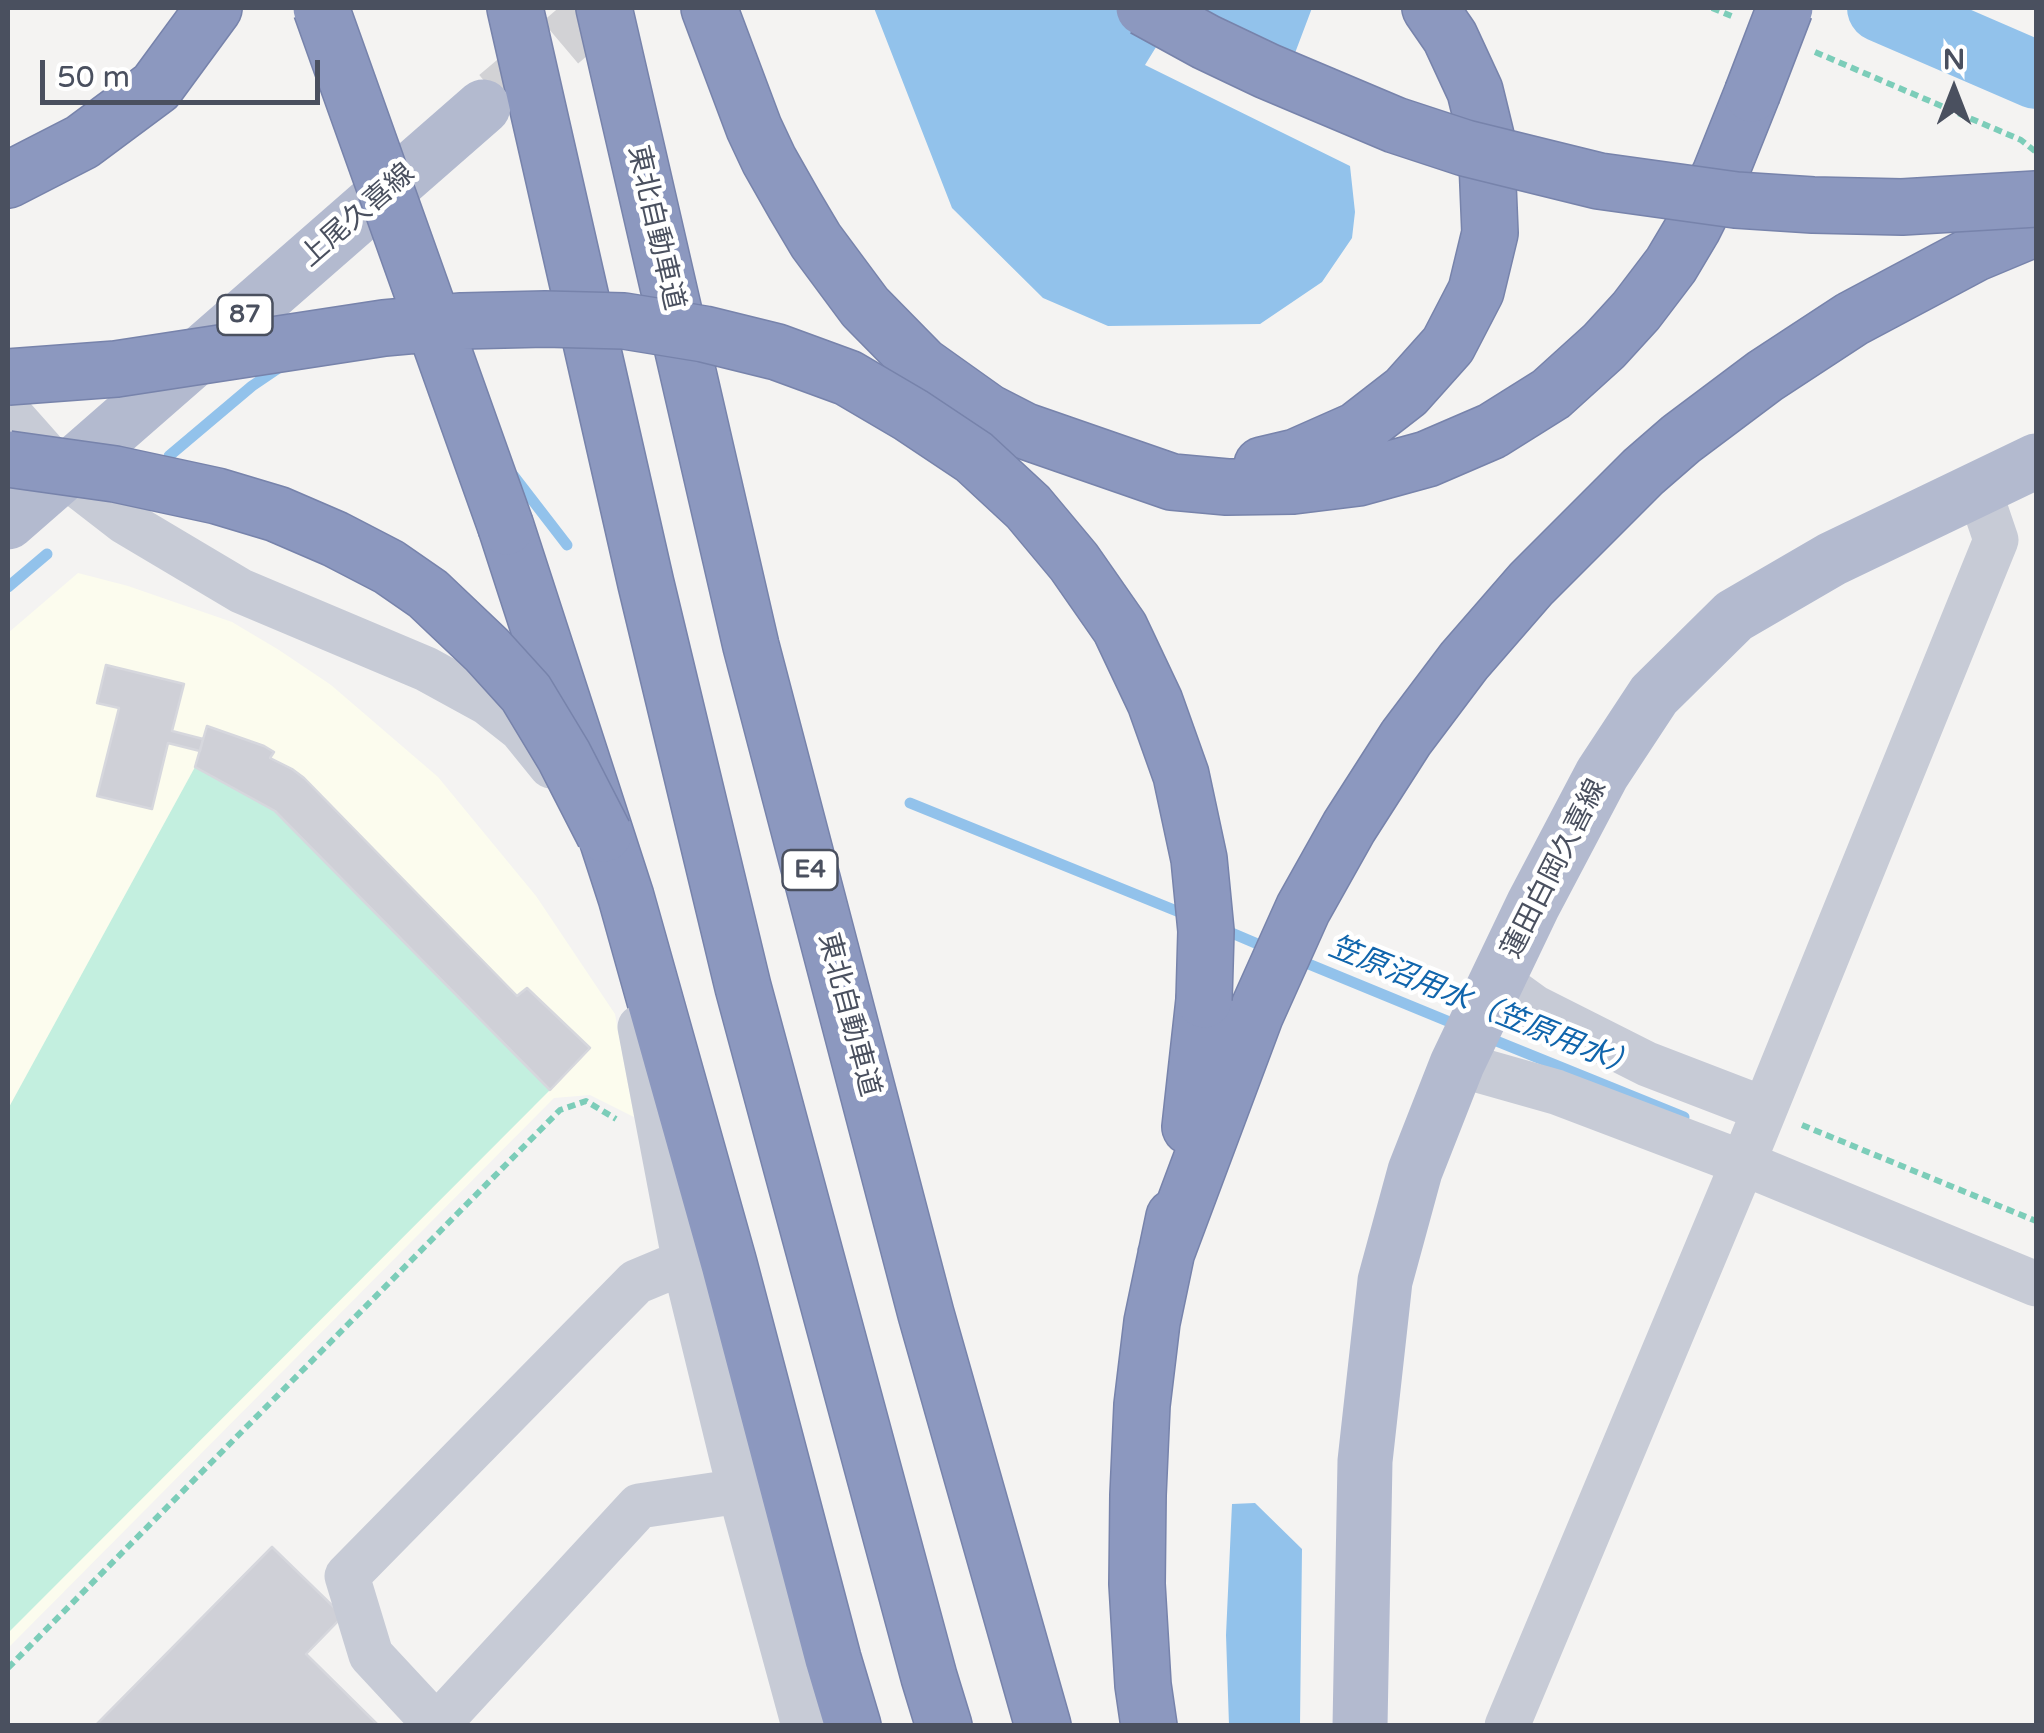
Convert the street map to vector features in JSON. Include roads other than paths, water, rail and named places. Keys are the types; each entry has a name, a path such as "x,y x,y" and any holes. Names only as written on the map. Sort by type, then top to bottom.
{"highway":[{"path":"321,8 506,527 626,897 853,1726"},
{"path":"515,8 738,968 944,1726"},
{"name":"東北自動車道","path":"604,8 750,646 926,1314 1043,1726"},
{"path":"709,8 736,86 768,160 816,241 865,307 909,352 955,390 1025,432 1172,482 1227,487 1293,486 1358,478 1427,459 1492,431 1551,394 1604,346 1671,266 1720,174 1779,26"},
{"path":"1144,8 1267,71 1395,125 1466,148 1599,181 1736,200 1812,205 1902,206 2036,198"},
{"path":"1129,468 1177,472 1226,470 1296,457 1357,430 1406,392 1448,345 1476,292 1490,233 1486,136 1475,91 1450,38 1430,8"},
{"path":"8,138 78,118 125,94 200,26"},
{"path":"8,180 82,142 156,87 200,26"},
{"path":"1149,1726 1138,1600 1142,1405 1152,1322 1186,1157 1229,1008 1303,909 1406,738 1486,635 1605,510 1681,439 1765,376 1852,319 1976,253 2036,228"},
{"path":"8,378 116,369 384,328 462,320 545,319 624,321 704,334 777,352 848,378 974,457 1040,521 1120,628 1155,702 1181,775 1199,859 1206,932 1229,1008"},
{"path":"8,459 115,474 217,496 291,520 389,566 488,650 526,693 604,834"}],"main road":[{"name":"上尾久喜線","path":"8,522 483,108"},
{"name":"蓮田白岡久喜線","path":"1360,1726 1365,1461 1385,1281 1415,1170 1457,1064 1602,774 1654,696 1734,616 1832,559 2036,461"}],"street":[{"path":"8,412 63,474 125,522 229,584 426,669 488,703 521,729 571,796 595,844 616,903 684,1262 740,1491 804,1726"},
{"path":"1507,1726 1996,540 1978,490"},
{"path":"1498,981 1534,1007 1646,1064 1764,1109"},
{"path":"1457,1064 1556,1092 1742,1163 2036,1284"},
{"path":"684,1262 636,1282 346,1576 371,1655 437,1725 639,1506 740,1491"}],"water":[{"path":"874,8 1180,8 1145,65 1350,166 1355,212 1352,238 1322,282 1260,324 1108,326 1043,298 952,208"},
{"path":"1184,8 1312,8 1292,61"},
{"path":"1255,1503 1302,1549 1300,1725 1229,1725 1226,1635 1232,1504"}],"waterway":[{"path":"1881,8 2036,75"},
{"name":"笠原沼用水（笠原用水）","path":"169,456 283,365"},
{"name":"笠原沼用水（笠原用水）","path":"513,475 567,545"},
{"name":"笠原沼用水（笠原用水）","path":"8,587 47,554"},
{"name":"笠原沼用水（笠原用水）","path":"910,803 1189,916"},
{"name":"笠原沼用水（笠原用水）","path":"1220,928 1267,948"},
{"name":"笠原沼用水（笠原用水）","path":"1294,958 1457,1025"},
{"name":"笠原沼用水（笠原用水）","path":"1484,1036 1684,1117"}],"tunnel":[{"path":"497,96 601,8"}]}
